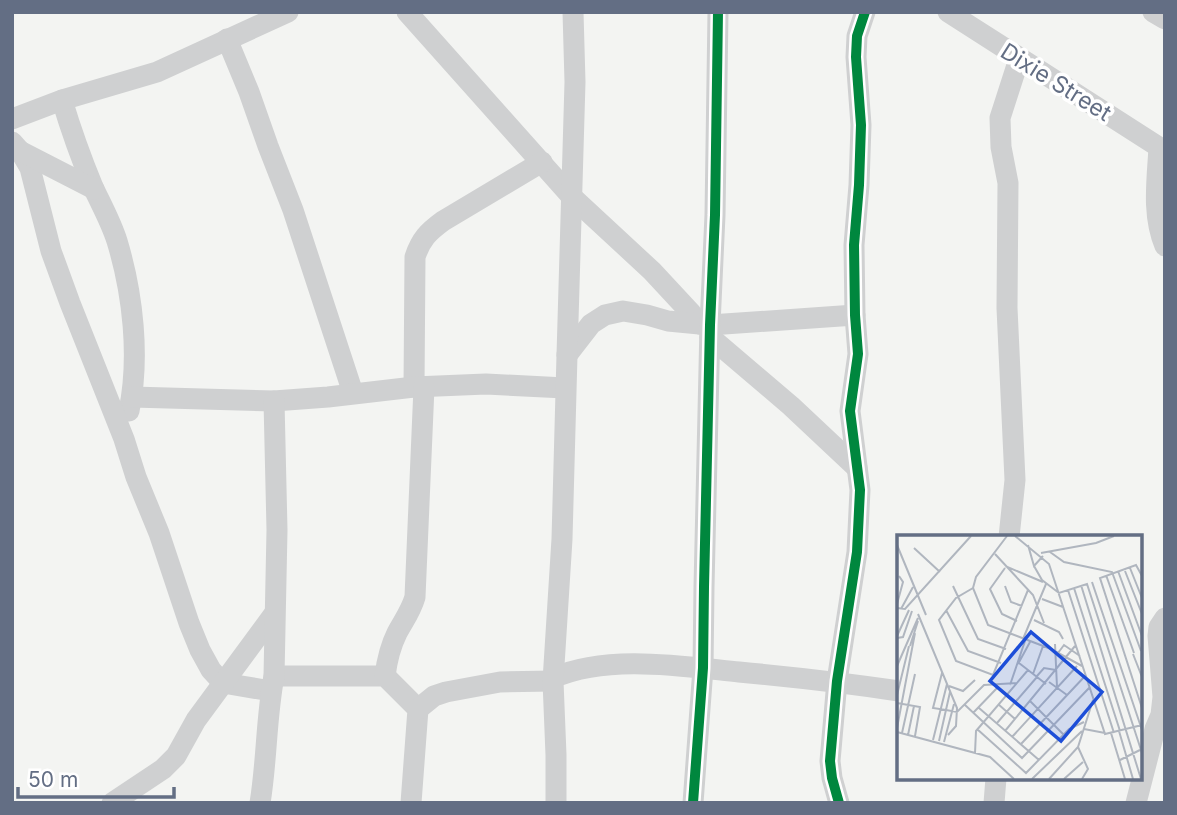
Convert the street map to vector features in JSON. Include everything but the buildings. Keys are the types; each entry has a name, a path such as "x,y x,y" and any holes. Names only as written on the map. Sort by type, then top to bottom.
{"street":[{"path":"12,119 62,100 157,72 288,12"},
{"path":"407,12 571,196 652,271 706,329 857,468"},
{"path":"427,35 428,12"},
{"path":"556,803 553,679 562,539 575,82 573,12"},
{"path":"693,803 703,668 706,329 715,215 718,12"},
{"path":"839,803 832,778 831,761 837,681 857,552 860,490 850,411 858,354 854,245 861,124 857,36 865,12"},
{"name":"Dixie Street","path":"948,12 1162,150"},
{"path":"1153,12 1165,19"},
{"path":"227,39 293,210 353,393"},
{"path":"1009,535 1015,480 1007,308 1007,183 999,125 1019,59"},
{"path":"62,100 78,151 117,239 129,299 134,341 132,397 124,439"},
{"path":"16,147 94,189"},
{"path":"16,147 30,168 36,184 42,219 62,282 124,439 193,632 211,670 223,683 272,684 384,676 418,709"},
{"path":"1162,150 1156,209 1159,232 1165,246"},
{"path":"384,676 388,652 415,597 419,387 415,257 419,244 429,231 542,162"},
{"path":"567,355 591,324 605,315 623,312 706,329 855,315"},
{"path":"132,397 274,401 419,387 486,384 565,388"},
{"path":"260,803 272,684 277,530 274,401"},
{"path":"121,800 176,756 196,720 274,614"},
{"path":"1142,762 1147,728 1161,715 1163,697 1149,650 1165,618"},
{"path":"411,803 418,709 434,696 446,692 500,682 553,679 566,672 604,664 628,663 837,681 897,691"},
{"path":"994,803 996,780"},
{"path":"1136,803 1139,780"}],"cycle path":[{"path":"693,803 703,668 718,12"},
{"path":"839,803 830,761 837,681 857,552 860,490 850,411 858,354 854,245 861,125 856,57 857,36 865,12"}]}
